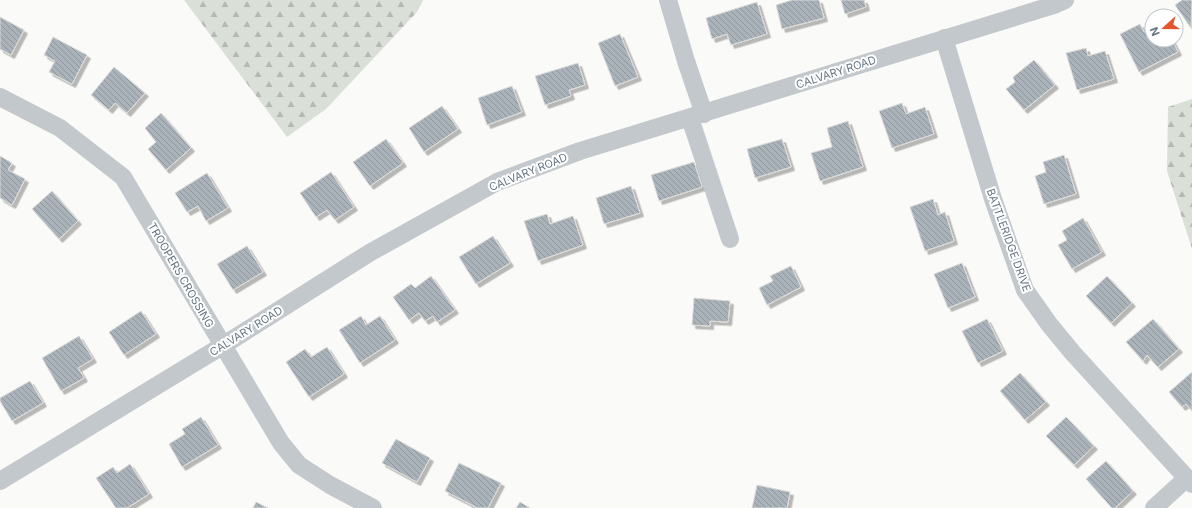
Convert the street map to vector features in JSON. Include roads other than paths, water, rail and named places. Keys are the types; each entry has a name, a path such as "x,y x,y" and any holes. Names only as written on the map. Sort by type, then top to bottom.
{"street":[{"path":"668,0 686,61 697,116 730,239"},
{"name":"CALVARY ROAD","path":"0,481 222,346 371,252 497,182 580,151 1054,5 1065,0"},
{"name":"BATTLERIDGE DRIVE","path":"944,38 993,198 1025,290 1049,324 1072,352 1190,481"},
{"name":"TROOPERS CROSSING","path":"0,97 60,128 124,177 222,346 281,443 299,465 330,485 372,508"},
{"path":"1154,508 1190,481"}]}
